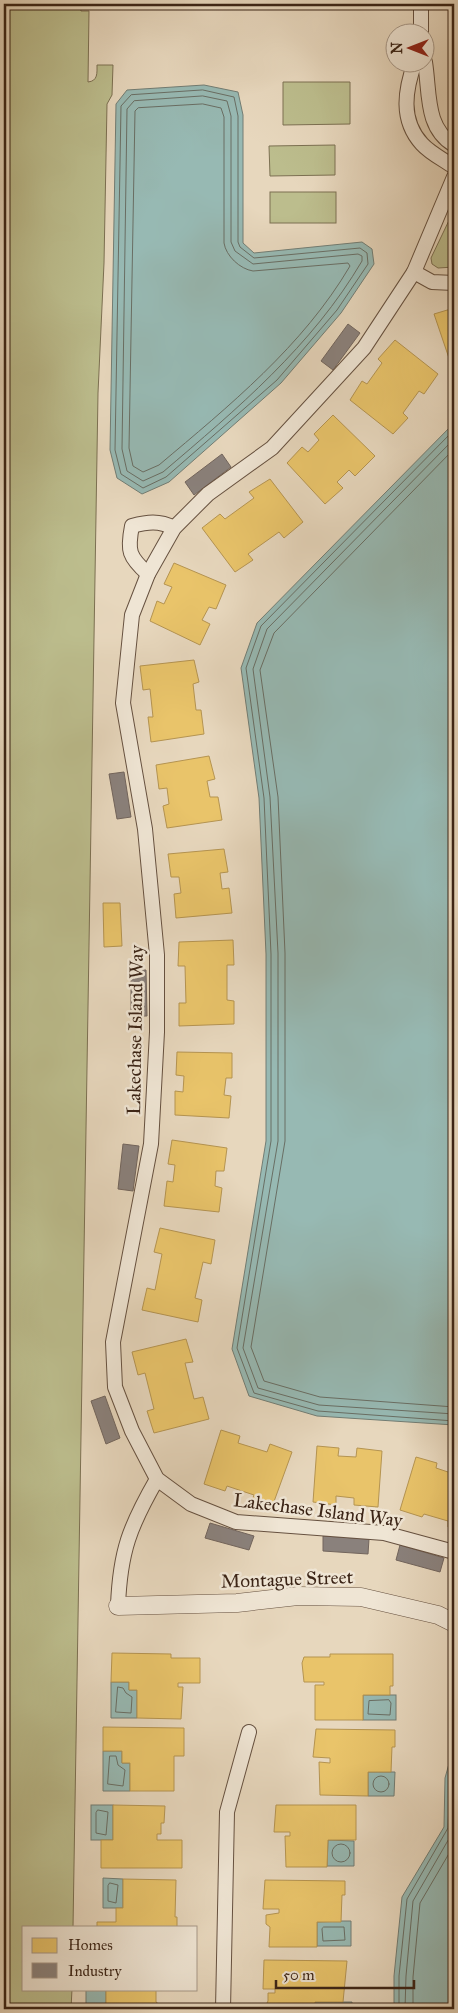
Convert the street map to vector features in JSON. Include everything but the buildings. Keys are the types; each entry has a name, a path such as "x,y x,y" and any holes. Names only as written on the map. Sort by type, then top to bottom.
{"street":[{"path":"420,4 421,22"},
{"path":"412,72 408,83 407,118 422,144 454,167"},
{"path":"426,72 431,117 442,138 454,145"},
{"name":"Lakechase Island Way","path":"454,176 414,272 364,348 272,448 208,494 174,528 148,574 132,615 123,702 145,829 156,955 157,1032 151,1144 114,1342 115,1388 132,1431 156,1479 191,1504 236,1522 384,1533 454,1552"},
{"path":"414,272 432,282 454,283"},
{"path":"148,574 132,559 128,544 132,526 147,522 164,523 174,528"},
{"path":"118,1606 123,1553 134,1518 156,1479"},
{"name":"Montague Street","path":"118,1606 237,1603 298,1596 361,1597 438,1615 454,1623"},
{"path":"223,2009 227,1812 249,1732"}],"green space":[{"path":"4,4 80,4 81,11 89,11 88,82 94,80 97,74 97,65 113,65 112,95 107,104 104,263 98,393 73,1926 22,1926 22,1990 72,1990 71,2009 4,2009"},
{"path":"283,82 350,82 350,124 283,125"},
{"path":"335,145 335,175 270,176 269,146"},
{"path":"270,192 336,192 336,223 270,223"},
{"path":"454,210 454,267 438,268 432,264 431,258"}],"water":[{"path":"204,85 238,92 243,115 243,243 254,253 362,242 372,249 374,264 341,313 281,383 169,482 142,494 117,478 110,450 116,104 127,90"},
{"path":"454,423 454,1425 317,1416 249,1396 232,1349 266,1141 266,954 259,798 241,668 257,623"},
{"path":"111,1682 129,1682 129,1690 137,1690 137,1718 111,1718"},
{"path":"363,1695 396,1695 396,1720 363,1720"},
{"path":"103,1751 122,1751 122,1763 130,1763 130,1791 103,1791"},
{"path":"452,1753 454,1753 454,2009 394,2009 394,1976 402,1897 444,1827 445,1778"},
{"path":"368,1772 395,1772 394,1796 368,1796"},
{"path":"91,1805 113,1805 113,1840 91,1840"},
{"path":"328,1840 354,1841 354,1866 327,1866"},
{"path":"103,1878 123,1879 123,1908 103,1908"},
{"path":"351,1921 351,1946 317,1946 317,1922"},
{"path":"86,1990 106,1990 106,2009 86,2009"},
{"path":"315,2002 352,2002 352,2009 316,2009"}]}
